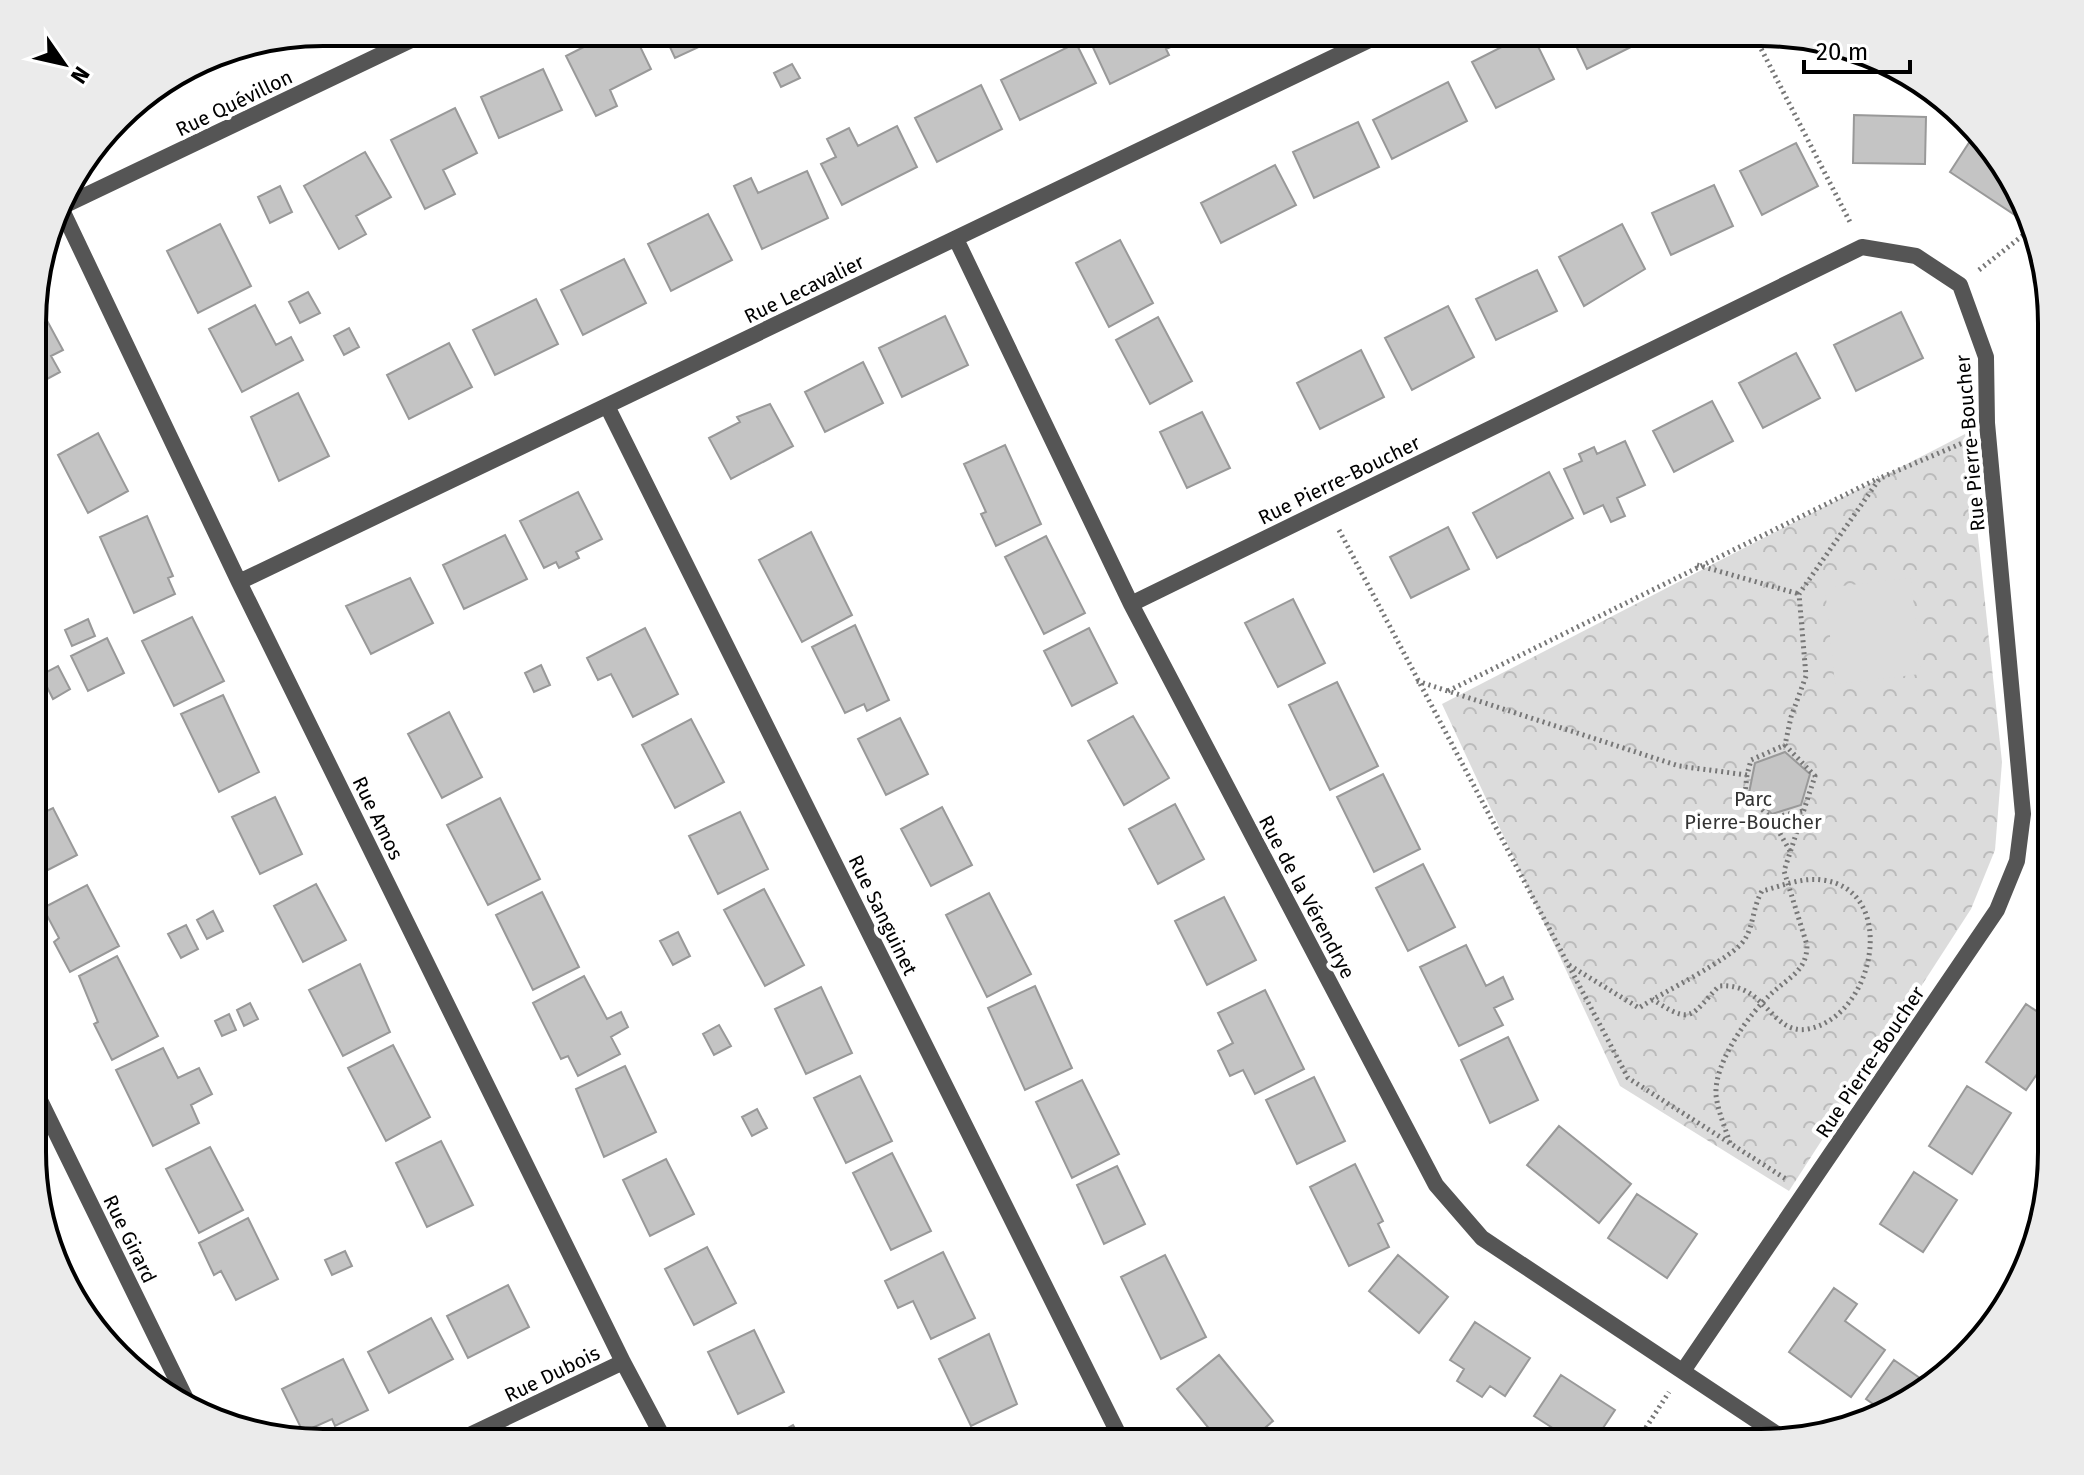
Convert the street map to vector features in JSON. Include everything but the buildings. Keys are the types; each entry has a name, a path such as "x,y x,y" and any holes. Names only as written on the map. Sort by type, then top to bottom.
{"street":[{"name":"Rue Quévillon","path":"75,200 399,46"},
{"name":"Rue Lecavalier","path":"239,582 1355,47"},
{"name":"Rue Amos","path":"65,221 239,582 658,1428"},
{"name":"Rue de la Vérendrye","path":"956,239 1131,604 1436,1185 1482,1238 1769,1429"},
{"path":"1862,247 1916,256 1960,285"},
{"name":"Rue Pierre-Boucher","path":"1131,604 1862,247"},
{"name":"Rue Pierre-Boucher","path":"1683,1371 1997,910 2017,861 2023,814 1989,434 1986,357 1960,285"},
{"name":"Rue Sanguinet","path":"607,406 1116,1429"},
{"name":"Rue Girard","path":"47,1114 182,1391"},
{"name":"Rue Dubois","path":"484,1428 623,1362"}],"path":[{"path":"1760,47 1862,247"},
{"path":"1960,285 2023,235"},
{"path":"1448,691 1697,565 1880,478 1989,434"},
{"path":"1790,851 1771,818 1745,793 1747,775 1751,760 1785,745 1806,676 1799,594 1880,478"},
{"path":"1328,508 1628,1078 1806,1192"},
{"path":"1697,565 1799,594"},
{"path":"1416,680 1679,766 1747,775"},
{"path":"1730,1143 1716,1091 1729,1049 1762,1003 1801,970 1807,958 1807,945 1784,871 1815,776 1785,745"},
{"path":"1771,818 1803,811"},
{"path":"1568,965 1639,1008 1652,999 1735,951 1744,941 1762,891 1819,879 1831,881 1855,897 1868,923 1869,963 1865,980 1850,1003 1823,1023 1807,1029 1784,1026 1750,991 1735,985 1719,986 1697,1014 1691,1016 1675,1014 1652,999"},
{"path":"1645,1429 1683,1371"}],"green space":[{"name":"Parc Pierre-Boucher","path":"1967,433 2002,762 1995,850 1971,909 1789,1191 1620,1086 1442,704"},
{"path":"1911,578 1921,674 1835,684 1825,588"}]}
